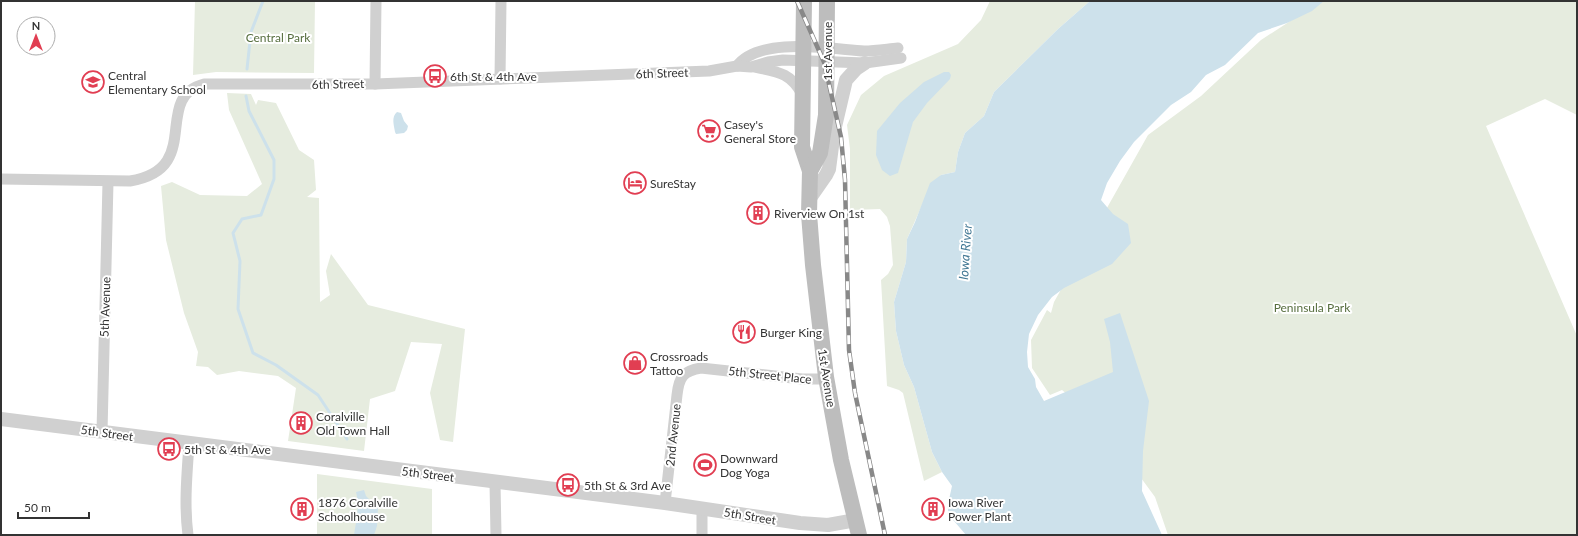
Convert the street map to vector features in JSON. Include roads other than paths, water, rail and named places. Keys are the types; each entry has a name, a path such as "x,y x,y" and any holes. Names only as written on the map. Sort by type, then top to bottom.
{"main road":[{"name":"1st Avenue","path":"804,1 815,54 825,121 820,153 813,166 810,198 810,233 826,377 857,528"},
{"path":"815,54 817,1"},
{"name":"1st Avenue","path":"813,166 802,147 803,96 815,54 827,1"}],"street":[{"path":"375,84 376,1"},
{"path":"500,79 501,1"},
{"name":"6th Street","path":"737,66 742,60 750,55 778,48 815,54"},
{"path":"810,198 829,169 834,131 846,80 856,69 865,63 900,53 866,51 815,54"},
{"path":"815,54 865,63"},
{"name":"6th Street","path":"1,178 130,182 151,176 165,163 171,154 174,145 179,104 183,96 196,86 216,83 332,85 375,84 709,71 737,66 751,67 768,62 815,54"},
{"path":"751,67 773,71 788,76 796,84 803,96"},
{"name":"5th Avenue","path":"102,432 108,182"},
{"name":"5th Street Place","path":"689,371 701,368 802,379 820,379 826,377"},
{"name":"2nd Avenue","path":"665,503 678,383 684,374 689,371"},
{"name":"5th Street","path":"1,419 495,483 665,503 812,524 837,524 857,528"},
{"path":"188,535 185,516 189,444"},
{"path":"495,483 496,535"},
{"path":"702,508 702,535"}],"water":[{"name":"Iowa River","path":"1090,1 1324,1 1312,11 1287,23 1258,33 1225,65 1206,75 1191,92 1171,105 1134,142 1120,161 1107,183 1101,200 1113,214 1128,224 1131,243 1112,264 1064,288 1052,297 1038,315 1029,334 1027,352 1028,367 1035,379 1036,387 1044,401 1113,372 1110,342 1104,319 1120,313 1149,401 1143,451 1142,491 1162,535 966,535 948,514 948,504 952,486 942,472 932,452 914,387 904,365 896,331 894,302 906,262 907,239 930,183 941,175 955,172 958,152 965,133 984,116 994,92 1058,29"},
{"path":"944,72 949,72 951,75 950,79 927,103 913,122 898,173 890,176 882,170 876,155 877,131 900,103 924,82"},
{"path":"397,112 401,113 408,126 404,133 396,134 395,132 393,119"},
{"path":"364,490 366,496 378,508 377,526 374,535 354,535 358,509 356,492"}],"waterway":[{"path":"247,69 251,32 263,1"},
{"path":"246,96 249,111 274,160 274,179 261,215 242,219 233,233 240,261 238,309 253,353 276,365 318,395 347,439"}],"railway":[{"path":"797,1 824,62 841,137 845,180 849,350 855,393 885,535"}],"place":[{"name":"6th St & 4th Ave","path":"435,76"},
{"name":"Central Elementary School","path":"93,82"},
{"name":"Casey's General Store","path":"709,131"},
{"name":"SureStay","path":"635,183"},
{"name":"Riverview On 1st","path":"758,213"},
{"name":"Burger King","path":"744,332"},
{"name":"Crossroads Tattoo","path":"635,363"},
{"name":"Coralville Old Town Hall","path":"301,423"},
{"name":"5th St & 4th Ave","path":"169,449"},
{"name":"Downward Dog Yoga","path":"705,465"},
{"name":"5th St & 3rd Ave","path":"568,485"},
{"name":"1876 Coralville Schoolhouse","path":"302,509"},
{"name":"Iowa River Power Plant","path":"933,509"}],"park label":[{"name":"Central Park","path":"278,37"},
{"name":"Peninsula Park","path":"1312,307"}]}
